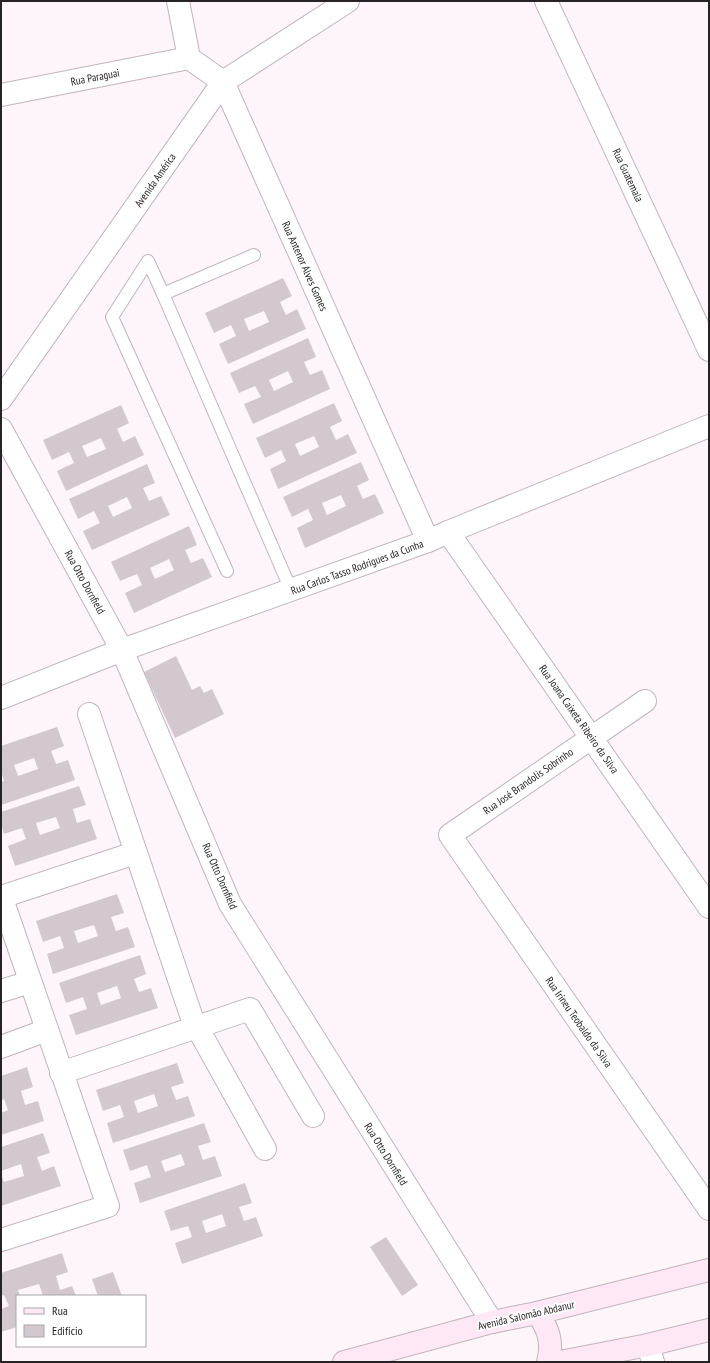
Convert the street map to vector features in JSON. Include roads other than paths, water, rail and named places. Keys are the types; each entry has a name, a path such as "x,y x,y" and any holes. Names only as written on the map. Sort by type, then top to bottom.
{"street":[{"path":"178,1 189,58 223,82"},
{"name":"Avenida América","path":"1,399 223,82 348,1"},
{"name":"Rua Guatemala","path":"546,1 709,350"},
{"name":"Rua Paraguai","path":"1,95 189,58"},
{"name":"Rua Antenor Alves Gomes","path":"223,82 428,541"},
{"name":"Rua Carlos Tasso Rodrigues da Cunha","path":"1,698 122,650 428,541 709,426"},
{"name":"Rua Otto Dornfield","path":"1,429 122,650 230,904 492,1322"},
{"name":"Rua Joana Caixeta Ribeiro da Silva","path":"448,532 709,907"},
{"name":"Rua José Brandolis Sobrinho","path":"450,835 646,701"},
{"path":"89,714 192,1018 266,1149"},
{"name":"Rua Irineu Teobaldo da Silva","path":"450,835 709,1209"},
{"path":"1,1240 108,1206 1,897 135,853"},
{"path":"1,991 30,982"},
{"path":"61,1073 250,1009 313,1116"},
{"path":"1,1047 46,1030"},
{"name":"Avenida Salomão Abdanur","path":"344,1362 403,1354 492,1322 537,1313 709,1270"},
{"path":"537,1313 544,1322 550,1342 551,1351 548,1362"},
{"path":"560,1362 651,1354 709,1330"}],"lane":[{"path":"163,294 254,256"},
{"path":"227,571 112,317 148,261 292,590"}]}
